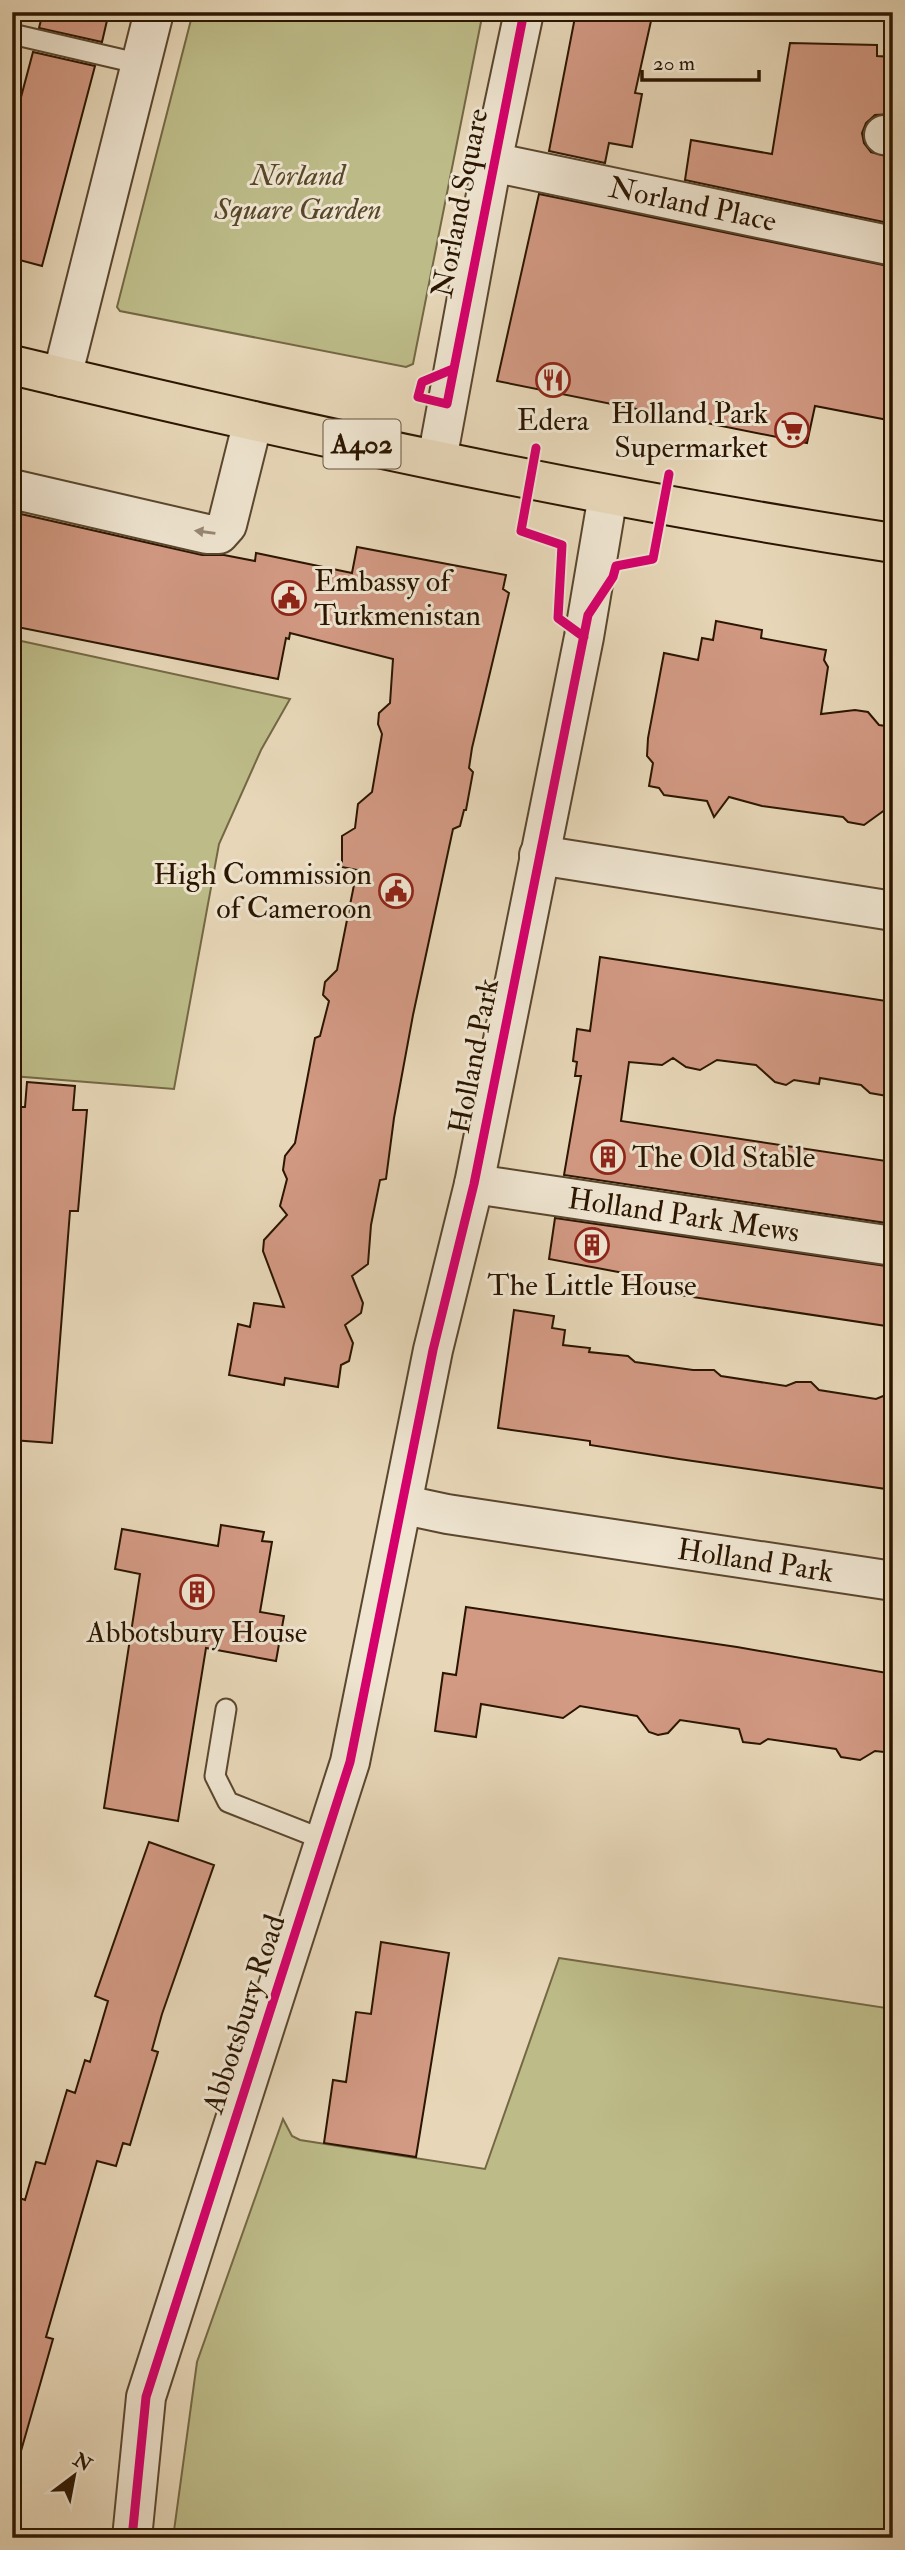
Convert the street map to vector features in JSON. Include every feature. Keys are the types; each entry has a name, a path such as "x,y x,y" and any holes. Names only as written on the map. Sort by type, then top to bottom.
{"main road":[{"name":"A402","path":"12,365 253,421 608,495 708,515 893,543"}],"street":[{"path":"62,377 154,12"},
{"name":"Norland Square","path":"437,460 492,162 524,12"},
{"name":"Norland Place","path":"492,162 893,246"},
{"path":"12,489 207,534 219,534 228,525 253,421"},
{"name":"Holland Park","path":"608,495 579,663 538,855 474,1184 433,1350 405,1505 447,1514 893,1581"},
{"path":"538,855 893,911"},
{"name":"Holland Park Mews","path":"474,1184 893,1246"},
{"name":"Abbotsbury Road","path":"132,2538 146,2397 197,2233 327,1841 350,1762 405,1505"}],"lane":[{"path":"12,34 141,64"},
{"path":"226,1709 215,1776 228,1802 327,1841"}],"green space":[{"name":"Norland Square Garden","path":"193,12 483,12 413,364 406,367 120,311 117,307"},
{"path":"12,639 290,699 261,750 219,844 174,1089 12,1076"},
{"path":"559,1958 893,2009 893,2538 173,2538 197,2362 283,2119 292,2136 300,2140 485,2169"}],"building":[{"path":"43,12 109,12 102,42 39,28"},
{"path":"576,12 653,12 635,93 642,94 632,147 609,143 605,163 549,151"},
{"path":"790,43 877,45 877,56 893,57 893,114 875,115 866,123 862,133 864,143 871,152 893,158 893,224 685,180 691,140 772,154"},
{"path":"33,52 95,66 42,266 12,258 12,131"},
{"path":"539,194 893,267 893,421 815,406 807,443 497,381"},
{"path":"12,512 202,555 224,555 255,561 256,553 352,573 357,547 506,575 503,589 509,593 472,748 469,768 473,772 466,810 460,826 453,829 413,1015 386,1179 380,1180 371,1225 368,1264 352,1276 363,1303 361,1313 345,1325 353,1343 349,1361 341,1365 338,1387 285,1378 284,1385 229,1375 238,1324 250,1327 254,1303 284,1307 263,1251 264,1240 287,1215 280,1206 287,1179 283,1170 285,1156 295,1143 315,1038 320,1036 329,1001 323,995 325,982 337,970 357,870 342,867 342,836 355,828 358,804 372,792 382,734 378,724 379,713 390,703 393,659 290,633 289,639 286,638 278,679 12,626"},
{"path":"716,621 762,630 761,638 826,650 824,660 828,667 821,714 855,710 868,712 879,725 893,727 893,804 864,825 848,822 843,817 762,806 729,797 714,817 707,801 664,795 659,788 649,786 653,763 647,756 648,738 664,653 698,660 702,638 713,640"},
{"path":"600,957 893,1002 893,1097 870,1093 861,1085 820,1078 819,1084 794,1080 786,1085 775,1082 756,1065 717,1060 700,1070 686,1067 673,1058 662,1065 629,1062 621,1121 893,1162 893,1224 564,1175 581,1076 575,1076 577,1062 573,1061 577,1029 590,1031"},
{"path":"27,1082 75,1086 73,1110 87,1110 78,1211 70,1211 52,1443 12,1440 12,1107 25,1107"},
{"path":"555,1218 893,1267 893,1327 626,1287 629,1274 549,1259"},
{"path":"514,1310 554,1316 552,1328 565,1330 563,1345 590,1348 589,1352 628,1356 635,1362 693,1370 714,1370 721,1376 786,1386 796,1382 811,1382 819,1390 876,1399 893,1392 893,1490 679,1459 590,1445 590,1441 498,1428"},
{"path":"221,1525 264,1532 262,1541 272,1542 260,1612 284,1616 276,1661 206,1648 178,1821 104,1808 140,1574 115,1569 122,1529 218,1546"},
{"path":"466,1607 737,1647 893,1674 893,1753 875,1751 860,1760 841,1757 836,1749 768,1739 760,1744 743,1742 739,1729 680,1720 668,1733 658,1735 649,1732 637,1716 580,1706 563,1718 481,1704 476,1737 435,1731 443,1673 456,1675"},
{"path":"149,1842 214,1865 162,2014 152,2050 158,2052 130,2145 123,2143 116,2166 97,2161 46,2337 53,2339 21,2451 12,2450 12,2215 17,2197 25,2200 36,2162 45,2164 67,2090 75,2093 85,2060 90,2062 108,2001 95,1996"},
{"path":"381,1942 449,1953 416,2157 324,2143 333,2080 346,2082 356,2012 371,2014"}],"cycle path":[{"path":"453,369 422,382 418,397 447,404 524,12"},
{"path":"536,448 521,531 562,545 558,618 584,637"},
{"path":"132,2538 146,2397 350,1762 433,1350 474,1184 588,615 613,577 616,566 653,559 669,474"}],"place":[{"name":"Edera","path":"553,380"},
{"name":"Holland Park Supermarket","path":"792,430"},
{"name":"Embassy of Turkmenistan","path":"289,598"},
{"name":"High Commission of Cameroon","path":"396,891"},
{"name":"The Old Stable","path":"608,1157"},
{"name":"The Little House","path":"592,1245"},
{"name":"Abbotsbury House","path":"197,1592"}]}
